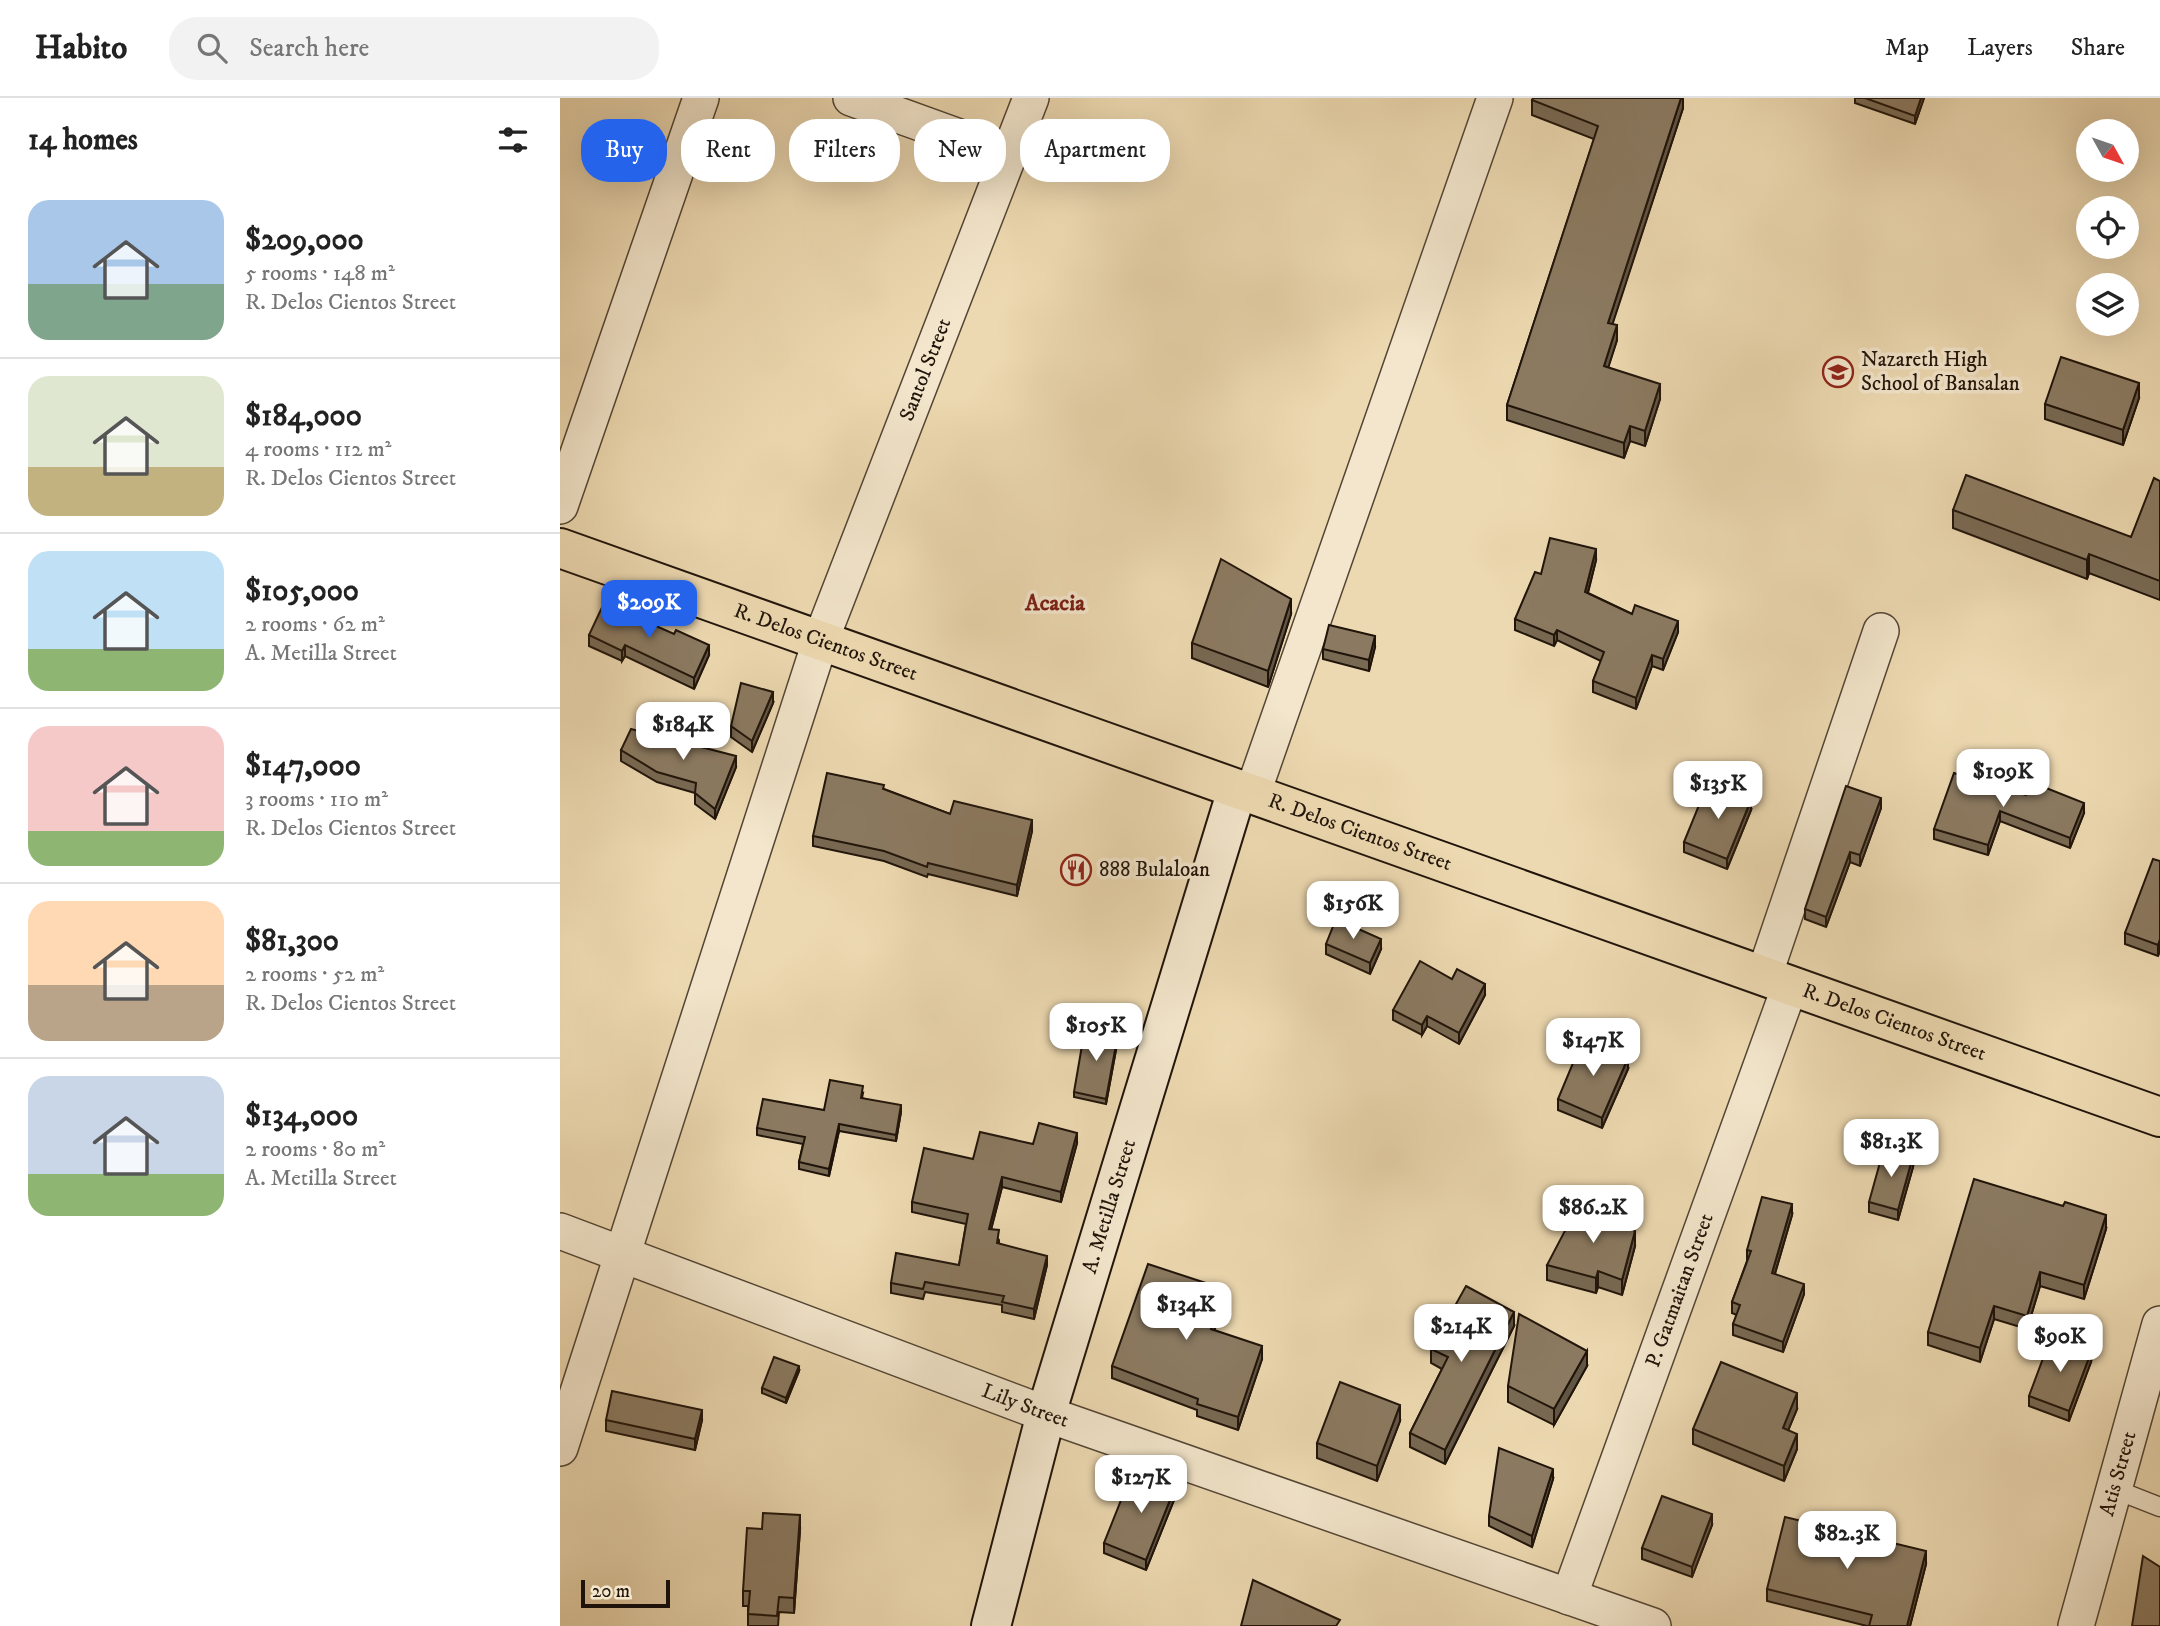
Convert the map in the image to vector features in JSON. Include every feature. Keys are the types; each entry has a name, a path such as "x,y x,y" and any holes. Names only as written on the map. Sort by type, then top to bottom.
{"highway":[{"name":"R. Delos Cientos Street","path":"560,548 2160,1117"}],"main road":[{"name":"A. Metilla Street","path":"991,1626 1046,1414 1245,792"}],"street":[{"path":"560,506 701,98"},
{"path":"851,98 1009,155"},
{"name":"Santol Street","path":"560,1448 820,642 1031,98"},
{"path":"1245,792 1495,98"},
{"name":"P. Gatmaitan Street","path":"1569,1597 1777,981 1881,632"},
{"name":"Lily Street","path":"560,1231 1046,1414 1653,1626"},
{"name":"Atis Street","path":"2076,1626 2160,1324"}],"lane":[{"path":"2114,1489 2160,1507"}],"building":[{"path":"1681,98 1608,323 1617,325 1604,366 1660,384 1645,431 1630,426 1624,443 1507,405 1598,126 1532,100"},
{"path":"1865,98 1921,98 1915,116"},
{"path":"2061,357 2139,383 2123,430 2045,404"},
{"path":"1966,475 2131,537 2154,478 2160,481 2160,581 2089,554 2087,560 1953,510"},
{"path":"1550,538 1596,549 1585,592 1632,614 1635,605 1678,621 1663,659 1652,655 1636,698 1593,681 1604,652 1557,630 1554,635 1515,619 1535,572 1541,574"},
{"path":"1221,559 1291,599 1268,671 1192,643"},
{"path":"604,603 674,634 676,630 709,645 694,678 625,645 622,651 589,635"},
{"path":"1329,625 1375,636 1369,660 1323,649"},
{"path":"741,683 773,692 752,741 731,726"},
{"path":"631,729 736,756 715,809 695,793 696,783 657,772 621,750"},
{"path":"827,773 884,785 883,789 950,814 954,801 1032,820 1017,885 928,863 927,867 884,851 813,836"},
{"path":"1954,773 2026,795 2031,782 2084,803 2070,838 2000,811 1988,845 1934,829"},
{"path":"1708,783 1751,800 1727,859 1684,842"},
{"path":"1846,786 1881,798 1860,855 1850,852 1826,917 1805,909"},
{"path":"2153,859 2160,861 2158,945 2125,933"},
{"path":"1336,919 1381,939 1370,963 1326,944"},
{"path":"1420,961 1452,979 1457,969 1485,984 1459,1033 1427,1016 1422,1025 1393,1010"},
{"path":"1085,1028 1118,1034 1106,1099 1074,1092"},
{"path":"1583,1039 1628,1058 1602,1118 1558,1099"},
{"path":"830,1080 863,1086 861,1098 901,1105 896,1135 839,1124 829,1169 799,1162 805,1137 757,1128 763,1099 824,1110"},
{"path":"1039,1123 1077,1133 1061,1192 1002,1177 989,1229 999,1230 997,1243 1047,1256 1034,1309 1002,1302 1004,1296 925,1282 923,1289 891,1283 896,1253 959,1265 968,1214 912,1202 924,1148 973,1159 980,1132 1033,1144"},
{"path":"1884,1148 1913,1156 1898,1210 1869,1202"},
{"path":"1974,1179 2063,1206 2065,1202 2106,1215 2084,1285 2040,1272 2027,1316 1994,1306 1980,1348 1928,1332"},
{"path":"1762,1197 1792,1204 1772,1273 1804,1284 1783,1342 1733,1324 1740,1305 1732,1302 1751,1251 1747,1250"},
{"path":"1580,1202 1635,1231 1622,1280 1598,1271 1596,1278 1547,1265"},
{"path":"1148,1264 1224,1289 1211,1329 1262,1346 1238,1417 1197,1404 1198,1399 1112,1366"},
{"path":"1466,1286 1514,1312 1445,1450 1410,1433 1448,1357 1431,1349"},
{"path":"1519,1314 1587,1351 1554,1409 1508,1386"},
{"path":"2051,1337 2091,1352 2069,1411 2029,1396"},
{"path":"774,1357 799,1366 786,1398 762,1388"},
{"path":"1721,1362 1797,1393 1783,1428 1797,1434 1784,1466 1693,1429"},
{"path":"1340,1382 1400,1405 1377,1466 1317,1443"},
{"path":"612,1391 702,1410 695,1439 606,1420"},
{"path":"1499,1448 1553,1469 1532,1536 1489,1516"},
{"path":"1153,1470 1178,1480 1146,1560 1104,1543 1129,1480 1147,1487"},
{"path":"1662,1496 1712,1514 1692,1567 1642,1548"},
{"path":"763,1513 800,1515 794,1598 779,1597 777,1616 748,1614 750,1591 743,1591 747,1528 762,1529"},
{"path":"1785,1517 1926,1551 1907,1626 1869,1626 1872,1615 1767,1589"},
{"path":"2143,1556 2160,1567 2160,1626 2132,1626"},
{"path":"1253,1580 1340,1620 1336,1626 1241,1626"}],"place":[{"name":"Nazareth High School of Bansalan","path":"1838,372"},
{"name":"888 Bulaloan","path":"1076,870"}],"district":[{"name":"Acacia","path":"1055,603"}]}
